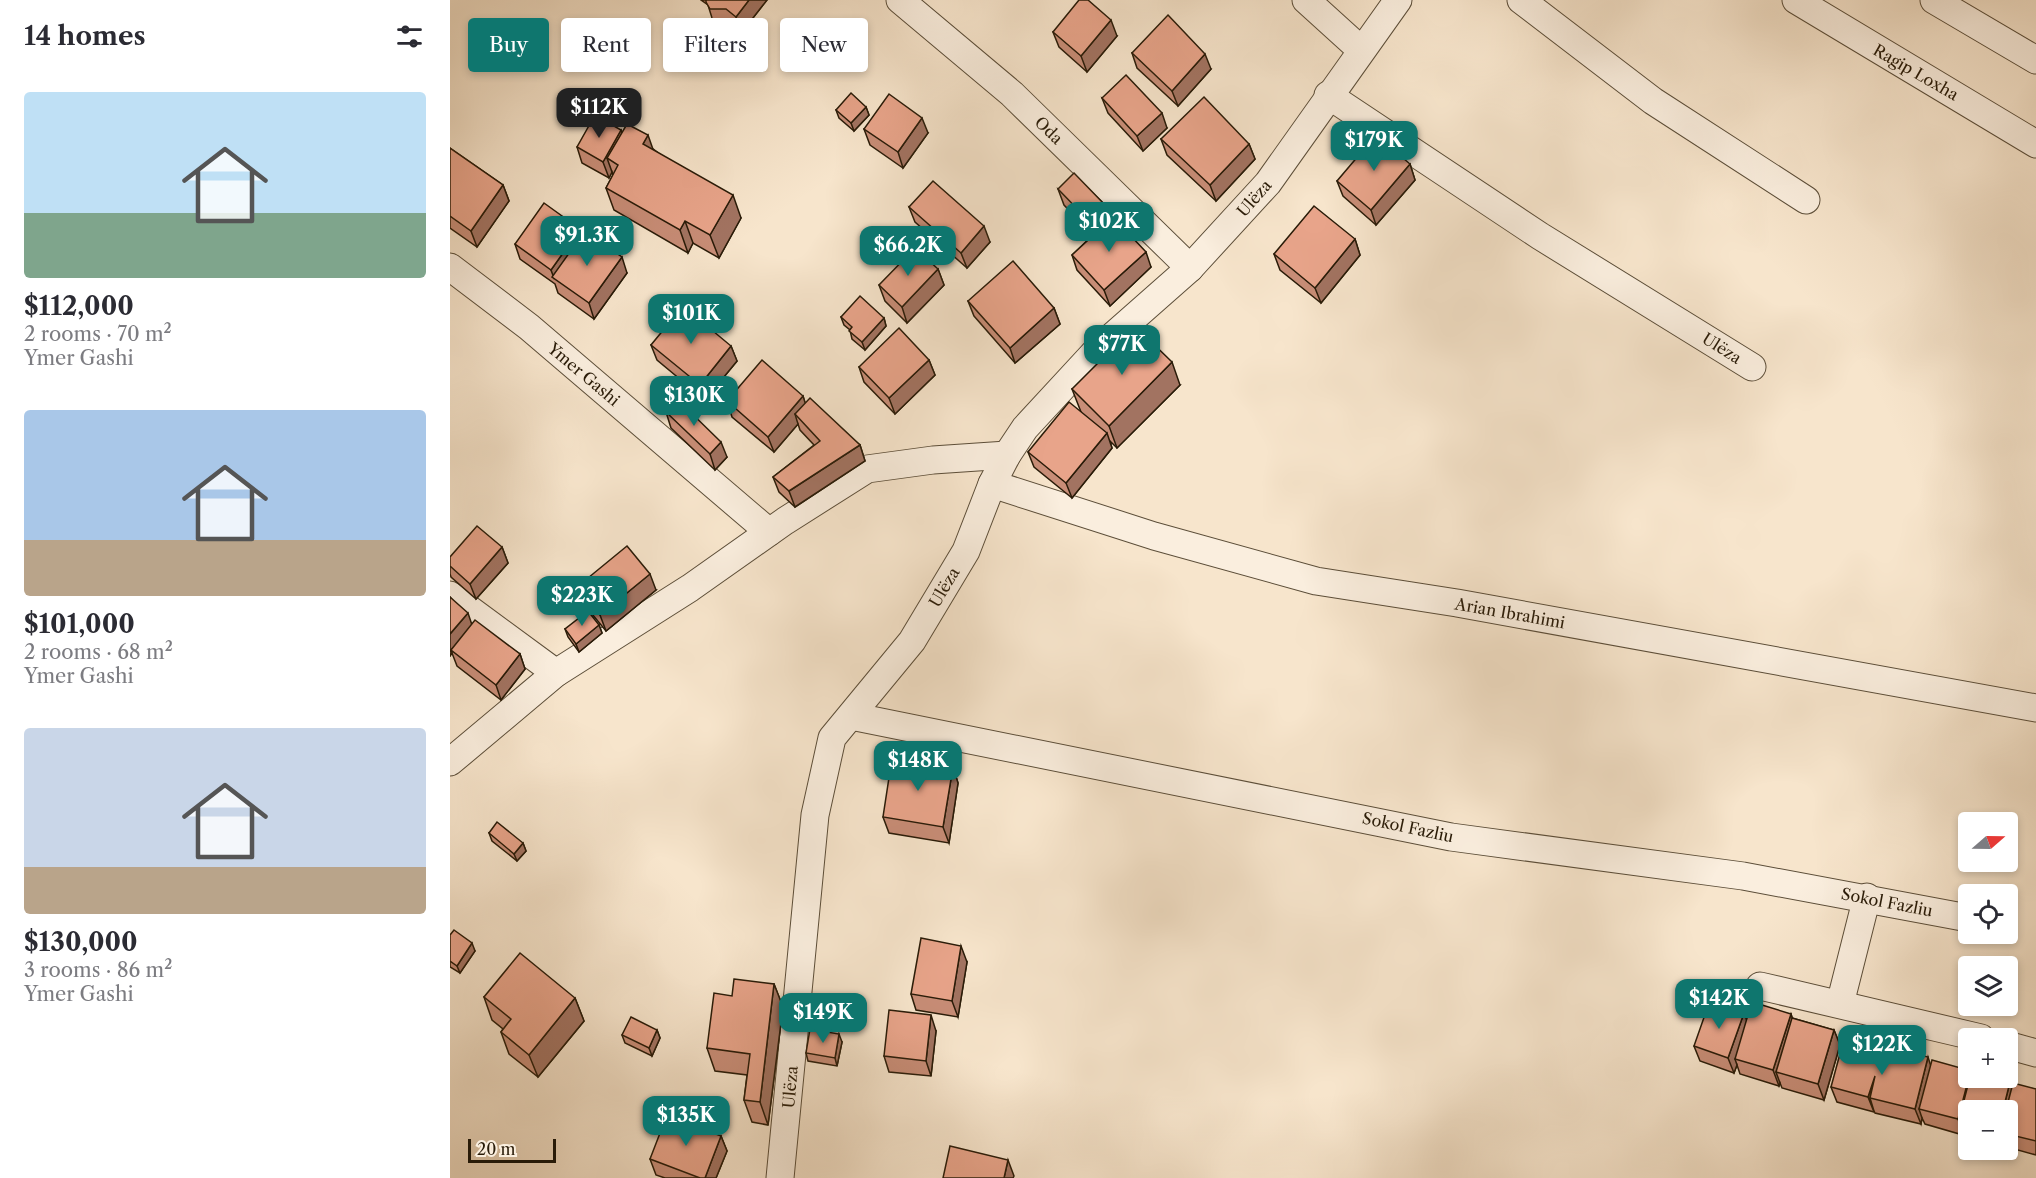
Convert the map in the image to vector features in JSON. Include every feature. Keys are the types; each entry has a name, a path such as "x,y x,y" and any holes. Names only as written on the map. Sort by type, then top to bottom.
{"street":[{"name":"Oda","path":"900,0 1012,94 1190,268"},
{"path":"1306,0 1360,49"},
{"name":"Ulëza","path":"780,1178 815,815 832,738 912,641 966,551 992,484 1007,455 1025,428 1098,350 1190,268 1268,183 1328,94 1398,0"},
{"path":"1521,0 1653,101 1806,200"},
{"name":"Ragip Loxha","path":"1796,0 2036,144"},
{"path":"1934,0 2036,60"},
{"name":"Ulëza","path":"1328,94 1540,236 1752,367"},
{"name":"Ymer Gashi","path":"450,267 530,327 769,532"},
{"path":"454,752 556,673 690,588 769,532 867,469 933,460 1007,455"},
{"name":"Arian Ibrahimi","path":"992,484 1133,529 1316,580 1457,603 2036,708"},
{"path":"450,595 556,673"},
{"name":"Sokol Fazliu","path":"850,716 1451,837 1743,876 1867,897 1958,916"},
{"path":"1840,1004 1867,897"},
{"path":"1760,986 1958,1032"},
{"path":"2018,1048 2036,1053"}],"building":[{"path":"706,0 749,0 736,17 726,9 710,9"},
{"path":"1079,0 1088,0 1111,20 1081,56 1053,32"},
{"path":"1168,15 1205,54 1172,91 1132,53"},
{"path":"1126,75 1162,113 1137,136 1102,98"},
{"path":"851,93 866,107 851,123 836,110"},
{"path":"889,94 922,118 898,152 864,129"},
{"path":"1204,97 1249,144 1210,185 1161,139"},
{"path":"595,115 621,130 603,162 577,147"},
{"path":"627,124 648,135 643,144 733,195 710,235 685,221 680,230 606,188 618,165 607,158"},
{"path":"1376,135 1410,164 1371,210 1337,181"},
{"path":"450,148 503,185 471,231 450,216"},
{"path":"1074,173 1105,205 1089,221 1058,189"},
{"path":"933,181 984,226 961,253 909,207"},
{"path":"544,203 580,229 551,270 515,244"},
{"path":"1314,206 1355,239 1315,288 1274,254"},
{"path":"1113,217 1146,252 1104,290 1072,255"},
{"path":"585,231 622,257 589,303 552,277"},
{"path":"915,248 938,269 902,307 879,285"},
{"path":"1013,261 1054,308 1010,348 968,301"},
{"path":"860,296 884,318 862,342 849,331 852,327 841,317"},
{"path":"683,306 731,346 700,385 651,345"},
{"path":"1135,326 1172,362 1109,426 1072,389"},
{"path":"899,328 929,360 889,398 859,367"},
{"path":"762,360 803,396 768,437 727,401"},
{"path":"810,398 860,445 789,491 773,477 820,441 795,414"},
{"path":"678,400 721,442 710,454 666,412"},
{"path":"1069,402 1107,433 1066,483 1028,452"},
{"path":"477,526 502,547 470,584 450,566 450,557"},
{"path":"627,546 650,574 600,615 577,587"},
{"path":"450,597 468,613 450,634"},
{"path":"588,611 599,625 576,644 565,629"},
{"path":"475,620 520,654 496,685 451,650"},
{"path":"892,758 953,767 943,827 883,817"},
{"path":"497,822 523,843 514,854 489,833"},
{"path":"454,930 472,943 457,966 450,961 450,935"},
{"path":"921,938 961,946 952,1001 911,994"},
{"path":"520,953 575,998 529,1055 501,1032 511,1019 484,997"},
{"path":"734,979 774,984 760,1102 744,1100 750,1054 707,1048 714,993 732,996"},
{"path":"1721,1005 1744,1013 1728,1058 1694,1046 1708,1006 1719,1010"},
{"path":"1762,1005 1791,1014 1773,1070 1735,1059 1750,1008 1760,1011"},
{"path":"889,1010 931,1015 926,1061 884,1056"},
{"path":"631,1017 657,1030 649,1048 622,1035"},
{"path":"1792,1018 1834,1030 1818,1084 1776,1072"},
{"path":"810,1029 839,1034 835,1058 806,1053"},
{"path":"1882,1046 1928,1057 1915,1109 1870,1098 1875,1076 1868,1097 1831,1087 1841,1050 1878,1061"},
{"path":"1932,1060 1958,1067 1958,1088 1966,1088 1963,1100 1958,1100 1958,1119 1919,1109"},
{"path":"2018,1084 2036,1089 2036,1141 2018,1137 2018,1100 2009,1100 2012,1088 2018,1088"},
{"path":"1967,1088 2008,1088 2006,1100 1964,1100"},
{"path":"667,1115 721,1136 705,1178 650,1159"},
{"path":"950,1146 1008,1160 1004,1178 943,1178"}]}
